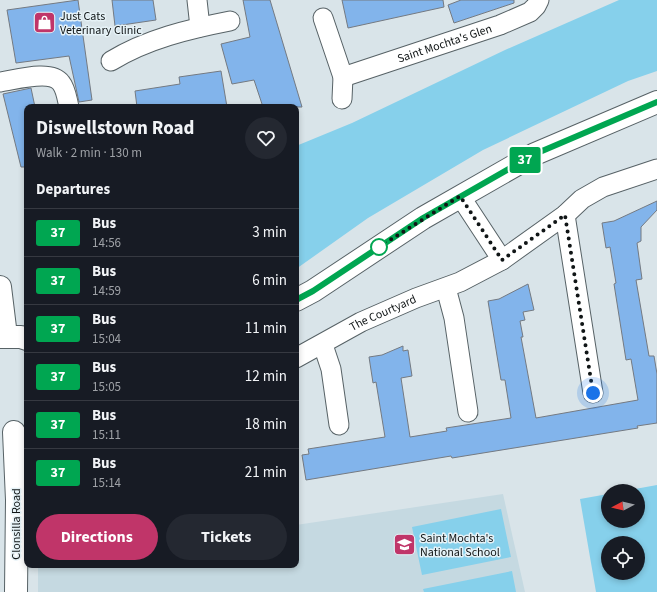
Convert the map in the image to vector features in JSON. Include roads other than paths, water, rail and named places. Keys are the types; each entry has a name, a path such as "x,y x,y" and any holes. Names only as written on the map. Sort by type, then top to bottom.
{"street":[{"path":"197,0 200,27"},
{"name":"Saint Mochta's Glen","path":"343,76 500,25 530,12 539,0"},
{"path":"323,18 343,76 342,99"},
{"path":"111,61 143,44 200,27 230,21"},
{"path":"0,82 41,75 53,77 61,82 68,104"},
{"path":"299,298 313,291 460,196 535,154 657,102"},
{"name":"The Courtyard","path":"299,357 323,345 361,322 416,298 446,288 502,260 565,215 582,199 603,187 657,169"},
{"path":"460,196 502,260"},
{"path":"565,215 593,393"},
{"path":"0,287 11,337"},
{"path":"446,288 454,318 468,412"},
{"path":"323,345 331,369 339,425"},
{"name":"Clonsilla Road","path":"14,430 17,500 16,592"}],"place":[{"name":"Just Cats Veterinary Clinic","path":"45,23"},
{"name":"Saint Mochta's National School","path":"405,545"}]}
